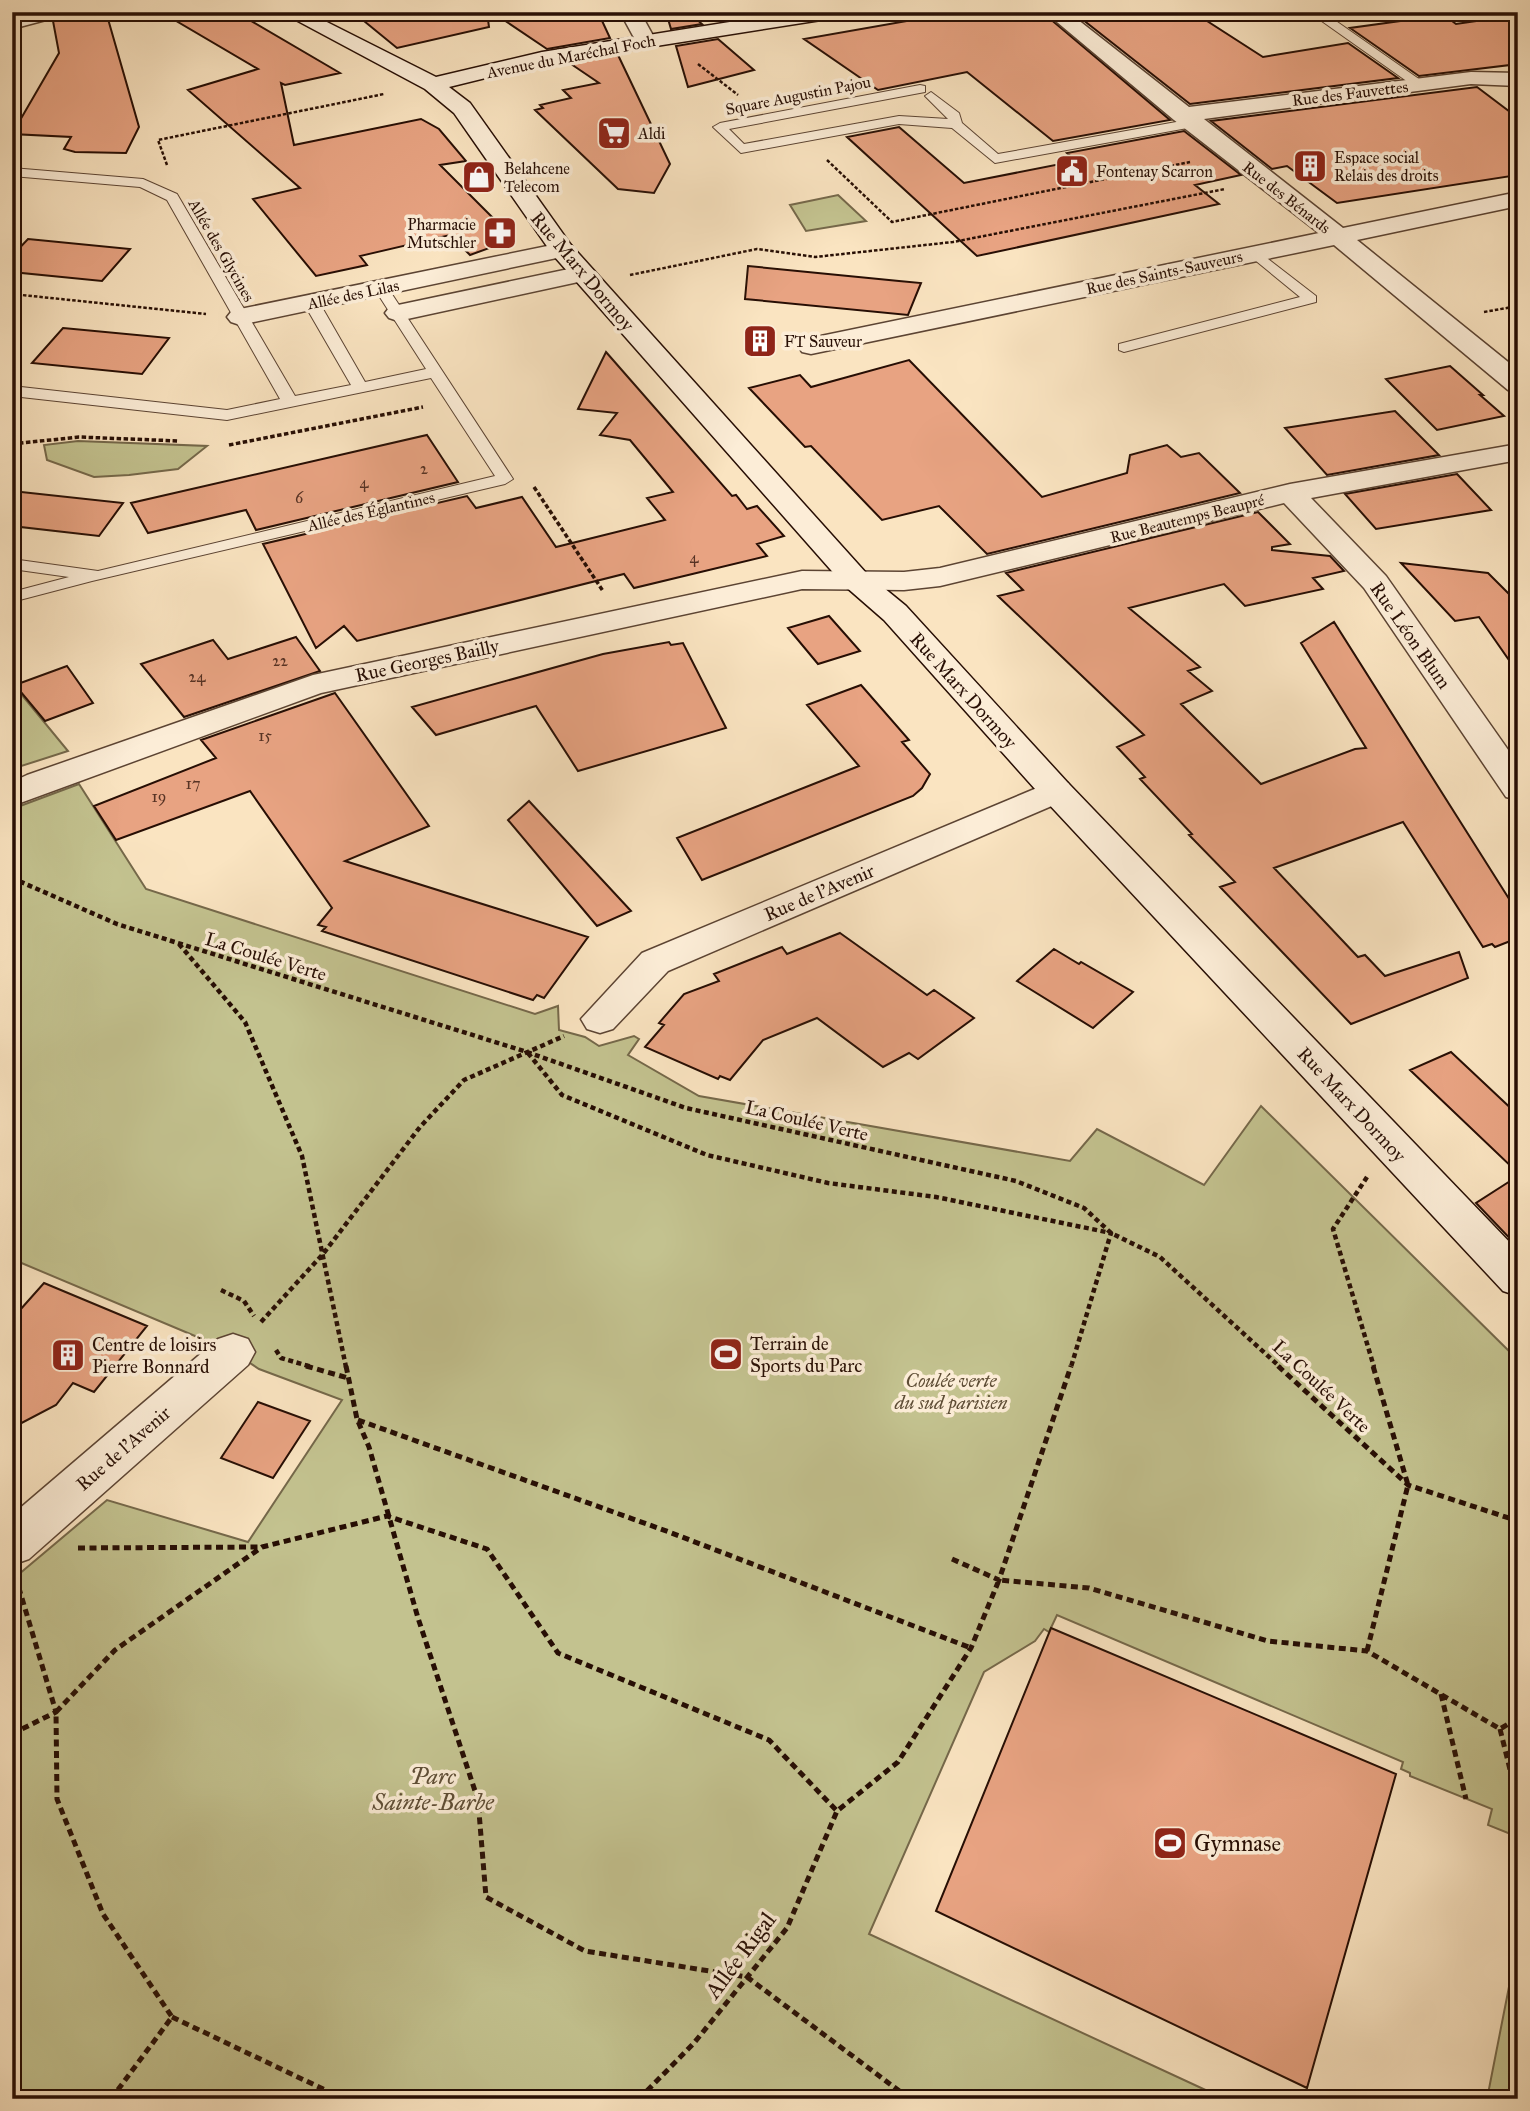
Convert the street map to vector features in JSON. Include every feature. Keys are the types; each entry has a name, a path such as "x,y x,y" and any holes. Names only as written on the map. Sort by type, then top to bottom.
{"street":[{"path":"12,23 54,12"},
{"name":"Rue Marx Dormoy","path":"291,12 433,84 463,108 562,250 856,580 894,613 1056,791 1518,1279"},
{"path":"630,12 645,41"},
{"name":"Avenue du Maréchal Foch","path":"433,84 542,58 834,12"},
{"name":"Rue des Bénards","path":"1055,12 1338,236 1518,384"},
{"name":"Rue des Fauvettes","path":"1187,119 1420,84 1471,78 1518,80"},
{"name":"Rue des Saints-Sauveurs","path":"811,346 1518,199"},
{"name":"Allée des Lilas","path":"240,317 562,250"},
{"path":"398,313 587,278"},
{"name":"Rue Beautemps Beaupré","path":"856,580 904,581 940,577 1290,493 1518,452"},
{"name":"Rue Léon Blum","path":"1290,493 1375,582 1518,789"},
{"name":"Rue Georges Bailly","path":"12,795 313,685 620,617 803,580 856,580"},
{"name":"Rue de l'Avenir","path":"600,1019 655,962 1056,791"},
{"name":"Rue de l'Avenir","path":"14,1562 258,1339"}],"lane":[{"path":"1315,12 1420,84"},
{"name":"Square Augustin Pajou","path":"926,93 954,116 956,124 899,120 741,149 720,127 926,93"},
{"path":"956,124 995,159 1187,119"},
{"name":"Allée des Glycines","path":"12,172 143,183 172,197 240,317"},
{"path":"1124,347 1311,299 1255,253"},
{"path":"381,288 505,479"},
{"path":"311,302 361,388"},
{"path":"240,317 290,402"},
{"path":"12,391 227,415 436,372"},
{"name":"Allée des Églantines","path":"12,564 98,576 505,479"},
{"path":"12,597 98,576"}],"path":[{"path":"697,63 714,76"},
{"path":"143,183 167,171 166,156 158,140 433,84"},
{"path":"587,278 757,249 815,257 953,242 1267,180"},
{"path":"12,295 240,317"},
{"path":"223,444 236,445 454,401"},
{"path":"12,444 79,437 185,442"},
{"path":"505,479 526,475 620,617"},
{"name":"La Coulée Verte","path":"12,878 117,924 527,1052 686,1108 1016,1181 1084,1208 1111,1233 1160,1257 1408,1485 1518,1521"},
{"path":"179,944 245,1022 302,1156 357,1419 369,1447 387,1516 478,1800 486,1898 584,1951 747,1977 911,2099"},
{"path":"258,1339 420,1127 464,1080 600,1019"},
{"path":"68,1548 262,1547 387,1516 487,1549 558,1653 769,1740 837,1811 898,1762 971,1648 999,1580 1062,1397 1111,1233 936,1197 828,1183 706,1155 562,1095 527,1052"},
{"path":"1367,1651 1408,1485 1333,1229 1388,1142"},
{"path":"221,1290 244,1301 258,1339 281,1358 348,1378"},
{"path":"357,1419 669,1532 971,1648"},
{"path":"12,1734 56,1712 115,1650 262,1547"},
{"path":"952,1559 999,1580 1089,1588 1268,1641 1367,1651 1500,1729 1518,1802"},
{"path":"14,1562 56,1712 57,1799 103,1914 172,2017 344,2099"},
{"path":"1441,1693 1466,1799"},
{"path":"1500,1729 1518,1718"},
{"name":"Allée Rigal","path":"639,2099 694,2043 787,1928 837,1811"},
{"path":"111,2099 172,2017"}],"green space":[{"path":"838,195 866,221 806,231 790,205"},
{"path":"78,441 207,446 178,469 129,475 94,477 47,460 44,445"},
{"path":"12,683 68,751 12,769"},
{"path":"79,784 146,889 535,1014 558,1006 559,1030 585,1037 599,1046 634,1036 639,1039 628,1055 699,1096 1070,1161 1097,1129 1204,1185 1261,1106 1518,1360 1518,1837 1488,1825 1492,1809 1410,1776 1410,1773 1401,1769 1403,1762 1057,1615 1049,1632 1044,1629 1035,1641 984,1672 869,1934 1225,2099 12,2099 12,1580 107,1500 248,1542 342,1400 259,1369 233,1352 12,1259 12,809"},
{"path":"1518,1941 1518,2099 1487,2099"}],"building":[{"path":"86,12 106,12 139,127 126,153 75,152 64,149 71,137 12,134 59,53 53,21"},
{"path":"161,12 236,12 340,73 285,85 281,83 294,145 421,119 439,129 466,161 440,165 514,239 470,255 450,235 360,256 367,265 316,276 253,199 300,188 188,90 258,69"},
{"path":"353,12 487,12 489,27 397,48"},
{"path":"492,12 598,12 610,38 547,49"},
{"path":"666,12 688,12 702,24 671,29"},
{"path":"958,12 1042,12 1170,120 1053,141 967,72 878,90 804,39"},
{"path":"1073,12 1193,12 1263,57 1348,43 1398,78 1190,104"},
{"path":"1444,15 1456,24 1518,15 1518,64 1419,76 1350,28"},
{"path":"718,39 754,70 688,87 676,46"},
{"path":"618,55 670,164 654,193 618,189 535,110 543,108 540,105 571,98 563,90 599,83 568,62"},
{"path":"1477,87 1518,118 1518,175 1337,203 1287,166 1272,169 1211,121"},
{"path":"899,127 964,183 1076,161 1067,153 1184,131 1241,175 1195,185 1219,204 977,256 847,137"},
{"path":"28,239 130,249 102,281 12,272 12,256"},
{"path":"748,266 921,283 908,315 745,299"},
{"path":"63,328 169,338 142,374 32,363"},
{"path":"606,352 732,496 736,495 747,509 757,506 784,536 757,544 767,556 634,588 624,574 357,641 344,626 316,648 263,544 467,496 476,508 522,497 556,547 665,520 647,498 673,492 630,440 600,435 617,413 578,409"},
{"path":"909,360 1042,497 1127,473 1130,455 1167,445 1181,457 1199,453 1240,493 987,554 939,506 882,520 811,446 805,447 749,388 800,375 811,387"},
{"path":"1450,366 1504,416 1437,430 1386,379"},
{"path":"1395,411 1439,455 1327,475 1285,428"},
{"path":"427,435 458,482 256,530 246,510 148,533 131,503"},
{"path":"1457,474 1491,510 1376,529 1345,494"},
{"path":"12,491 123,503 99,536 12,526"},
{"path":"1258,512 1290,544 1272,547 1272,550 1330,556 1344,571 1313,578 1323,589 1245,606 1224,584 1129,608 1200,667 1188,671 1212,691 1181,704 1261,784 1355,749 1366,748 1301,643 1334,622 1518,913 1518,938 1495,947 1492,944 1483,947 1403,822 1274,868 1358,957 1365,955 1385,976 1459,952 1468,978 1351,1024 1220,887 1235,882 1140,779 1145,777 1117,747 1144,735 998,596 1023,590 1006,573"},
{"path":"1401,563 1488,573 1518,603 1518,673 1479,617 1455,621"},
{"path":"829,616 860,651 818,664 788,628"},
{"path":"296,637 320,671 184,717 141,664 213,640 228,659"},
{"path":"669,642 671,645 683,643 726,728 578,771 536,706 436,735 412,707 603,654"},
{"path":"67,666 93,703 45,721 15,685"},
{"path":"861,685 909,740 902,742 930,774 922,788 913,796 702,880 677,838 859,766 807,705"},
{"path":"335,693 429,826 345,861 588,937 544,998 537,995 533,1000 322,931 326,927 318,925 332,908 250,791 116,840 94,806 216,758 201,740"},
{"path":"529,801 631,911 597,926 508,820"},
{"path":"840,933 927,995 934,990 974,1018 918,1059 909,1053 883,1067 817,1018 763,1040 730,1080 720,1076 718,1079 645,1047 664,1025 659,1023 684,994 719,981 714,974 782,947 787,954"},
{"path":"1054,949 1133,992 1093,1028 1017,981"},
{"path":"1451,1052 1518,1115 1518,1173 1410,1070"},
{"path":"1518,1176 1518,1247 1476,1203"},
{"name":"Centre de loisirs Pierre Bonnard","path":"44,1283 147,1326 94,1392 73,1383 56,1405 12,1428 12,1319"},
{"path":"258,1402 310,1421 273,1478 221,1458"},
{"name":"Gymnase","path":"1051,1628 1396,1774 1307,2088 936,1911"}],"place":[{"name":"Aldi","path":"614,133"},
{"name":"Espace social Relais des droits","path":"1310,166"},
{"name":"Fontenay Scarron","path":"1072,171"},
{"name":"Belahcene Telecom","path":"479,177"},
{"name":"Pharmacie Mutschler","path":"500,233"},
{"name":"FT Sauveur","path":"760,341"},
{"name":"Terrain de Sports du Parc","path":"726,1354"},
{"name":"Centre de loisirs Pierre Bonnard","path":"68,1355"},
{"name":"Gymnase","path":"1170,1843"}],"park label":[{"name":"Coulée verte du sud parisien","path":"951,1391"},
{"name":"Parc Sainte-Barbe","path":"433,1789"}]}
